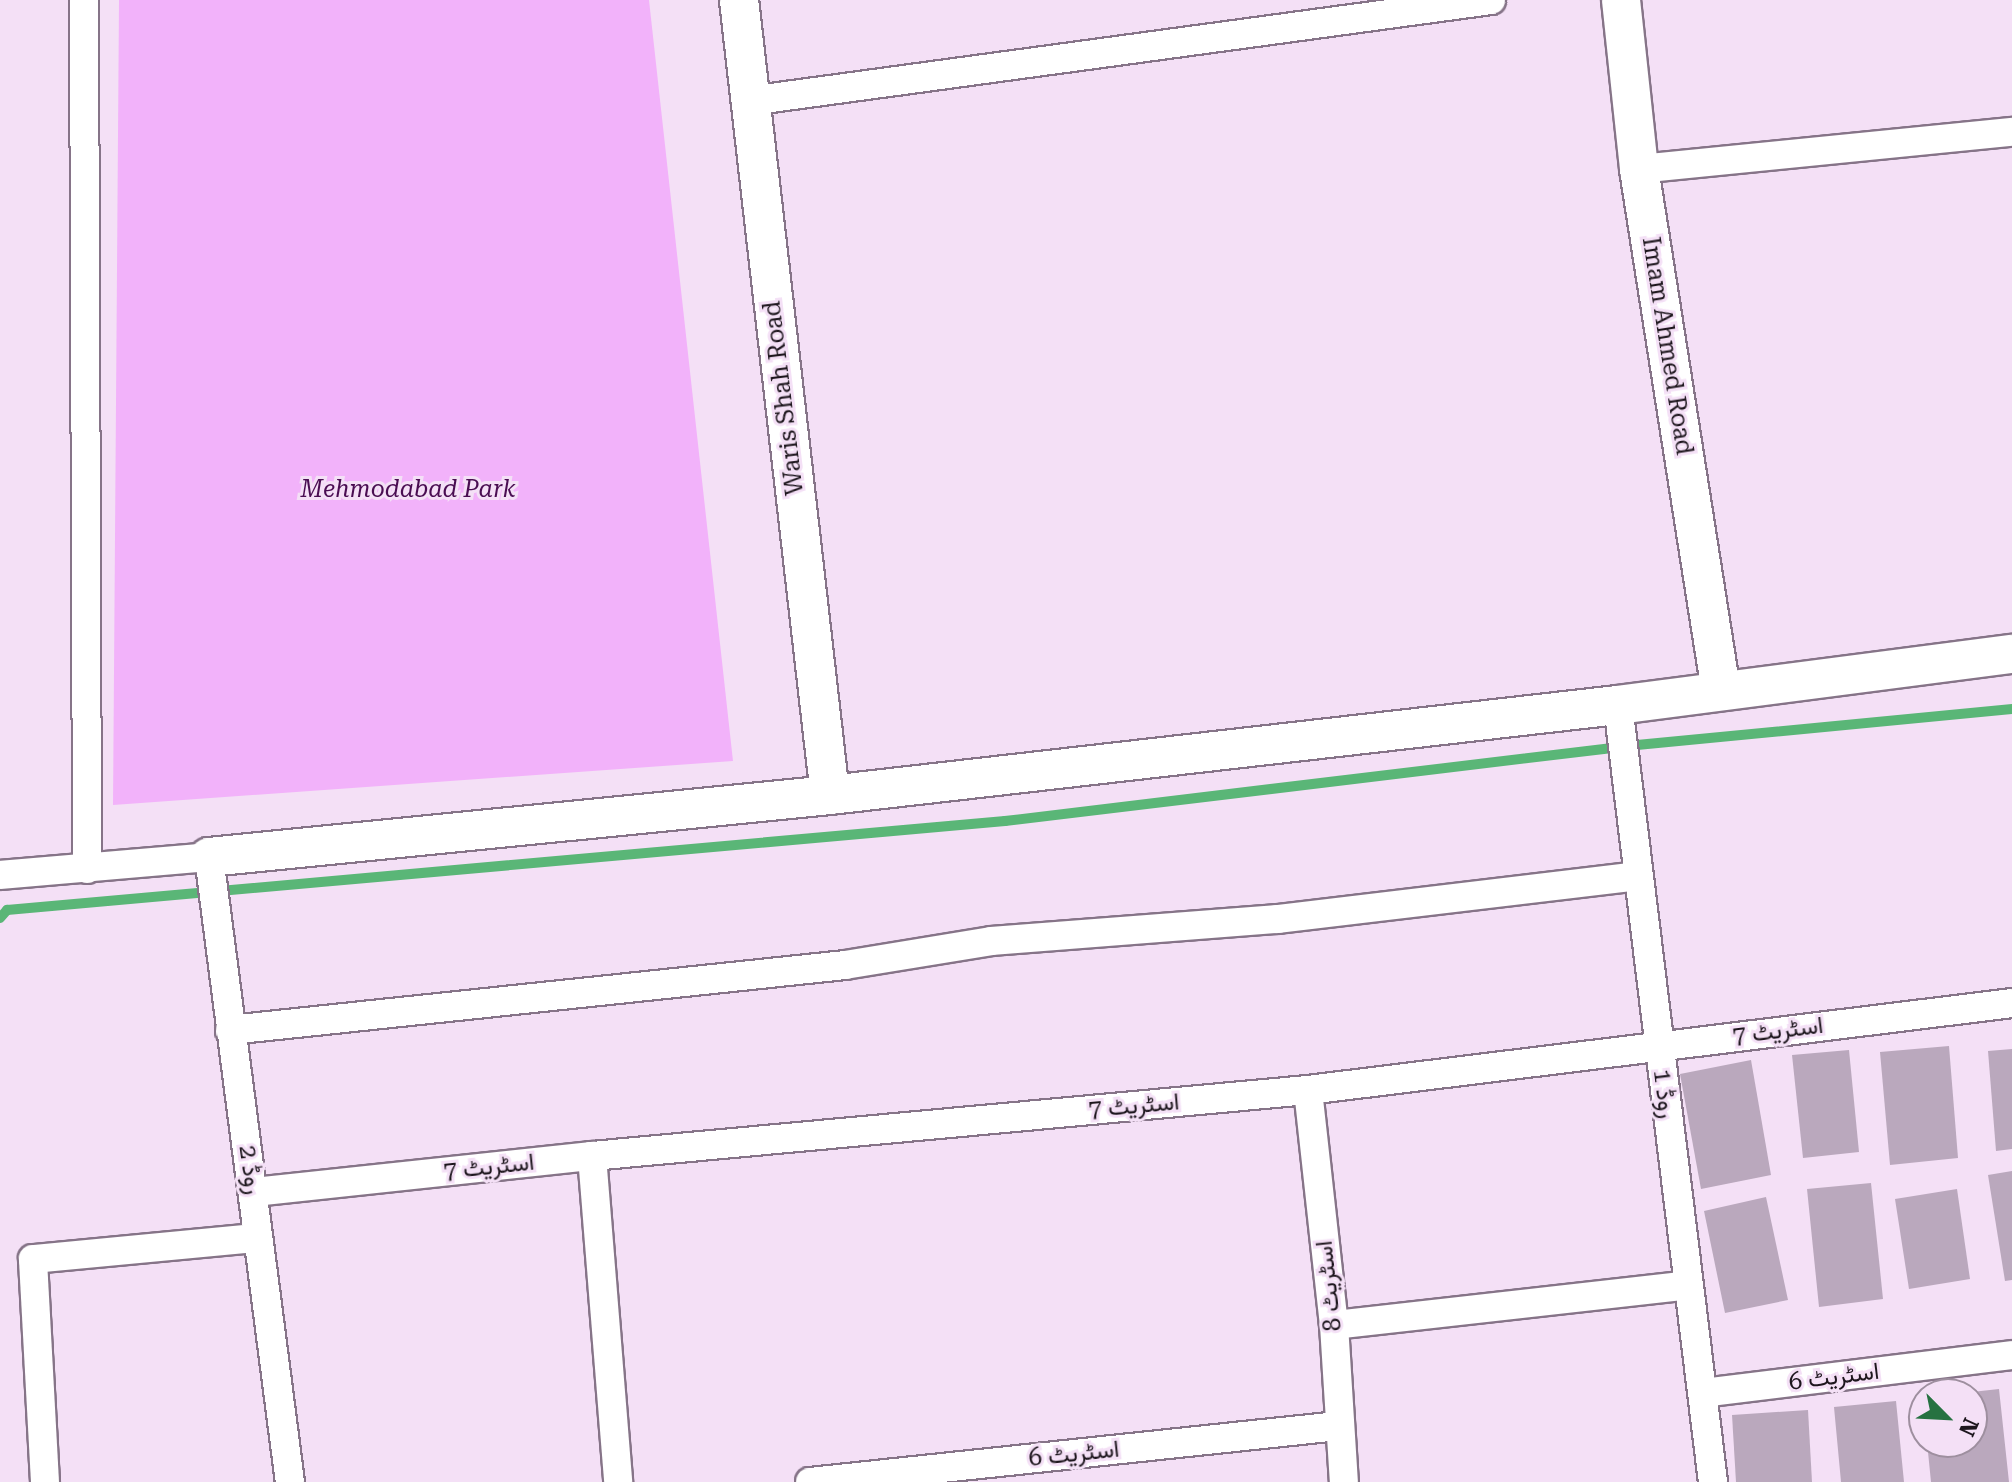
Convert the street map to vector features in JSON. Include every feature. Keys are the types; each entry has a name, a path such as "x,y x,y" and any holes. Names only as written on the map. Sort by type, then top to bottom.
{"street":[{"path":"84,0 87,869"},
{"name":"Waris Shah Road","path":"739,0 830,795"},
{"path":"749,101 1491,0"},
{"name":"Imam Ahmed Road","path":"1621,0 1639,169 1721,691"},
{"path":"1639,169 2012,132"},
{"path":"0,875 87,869 210,872 830,795 1618,705 2012,654"},
{"name":"روڈ 1","path":"1618,705 1713,1482"},
{"name":"روڈ 2","path":"210,872 290,1482"},
{"path":"229,1021 482,1006 845,965 991,941 1278,919 1637,876"},
{"name":"اسٹریٹ 7","path":"254,1192 592,1156 1308,1090 2012,1003"},
{"name":"اسٹریٹ 8","path":"1308,1090 1334,1325 1338,1426 1344,1482"},
{"path":"592,1156 618,1482"},
{"path":"45,1482 33,1259 257,1238"},
{"path":"1334,1325 1688,1285"},
{"name":"اسٹریٹ 6","path":"1703,1393 2012,1355"},
{"name":"اسٹریٹ 6","path":"810,1482 1338,1426"}],"green space":[{"name":"Mehmodabad Park","path":"119,0 649,0 733,761 113,805"}],"building":[{"path":"1949,1046 1958,1158 1890,1165 1880,1052"},
{"path":"2012,1049 2012,1149 1996,1151 1988,1051"},
{"path":"1849,1050 1859,1152 1803,1158 1792,1055"},
{"path":"1751,1060 1771,1175 1701,1189 1680,1074"},
{"path":"2012,1171 2012,1280 2005,1281 1988,1175"},
{"path":"1871,1183 1883,1299 1819,1307 1807,1189"},
{"path":"1957,1189 1970,1279 1909,1289 1895,1199"},
{"path":"1766,1197 1788,1300 1725,1313 1704,1211"},
{"path":"1999,1389 2009,1482 1931,1482 1929,1458 1988,1458 1988,1390"},
{"path":"1896,1401 1904,1482 1841,1482 1834,1407"},
{"path":"1808,1410 1812,1482 1736,1482 1732,1415"}],"waterway":[{"path":"0,918 7,910 1005,821 1637,745 2012,709"}]}
